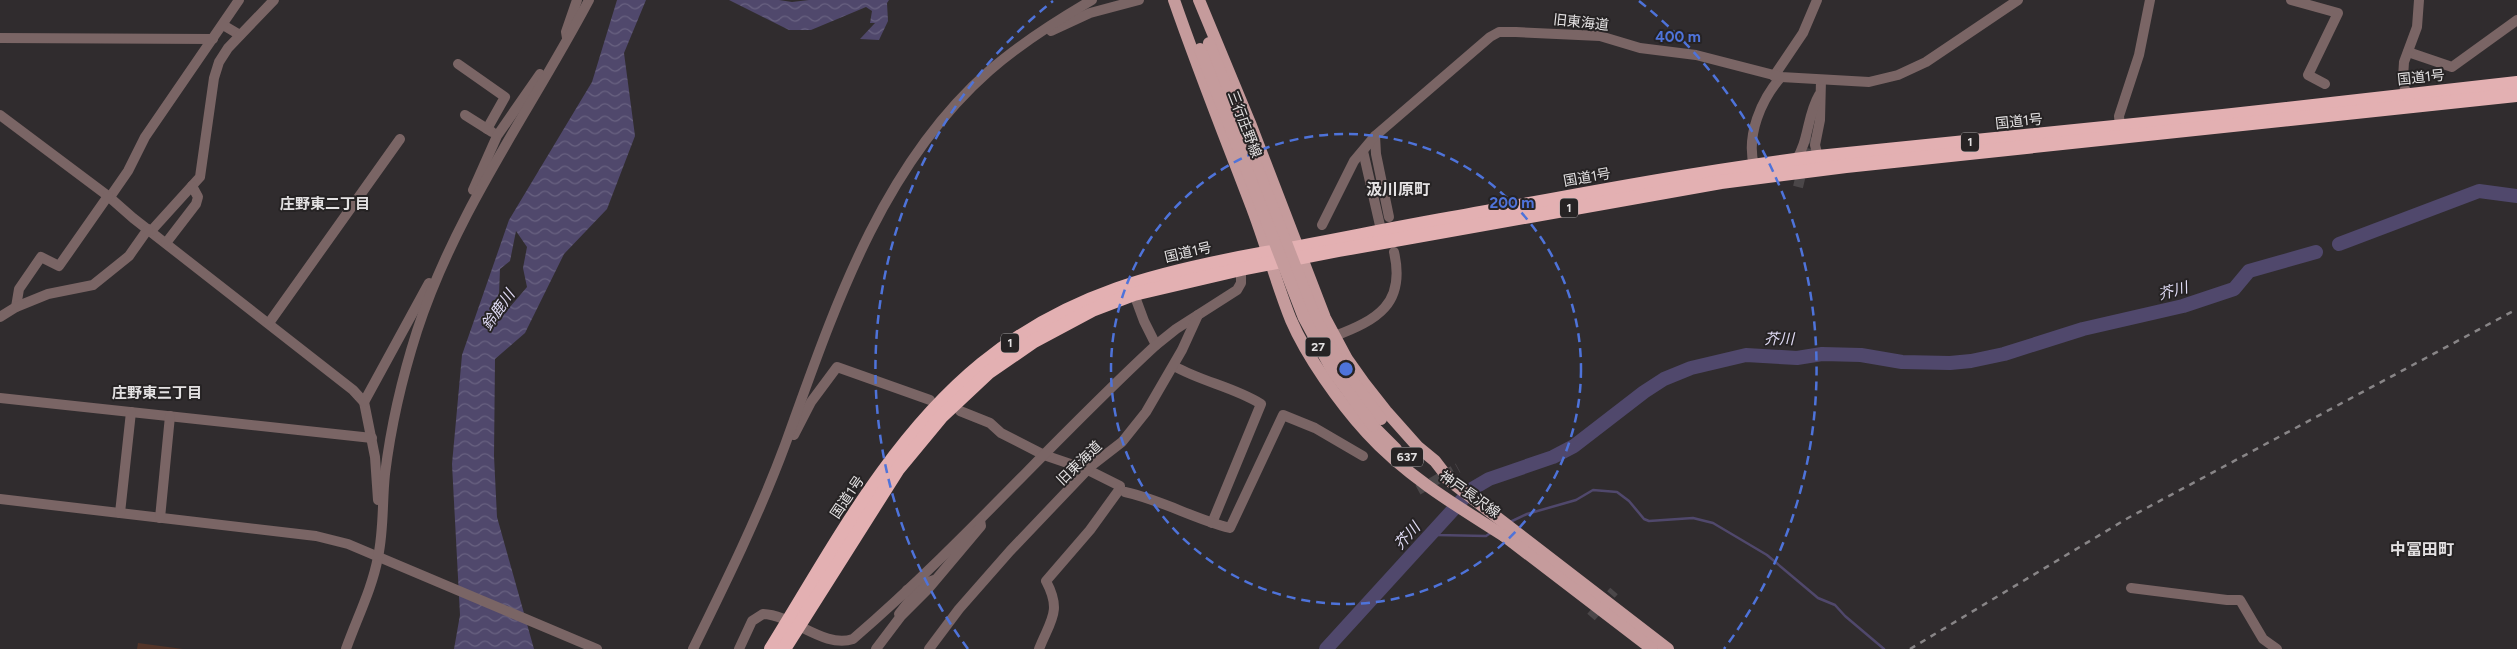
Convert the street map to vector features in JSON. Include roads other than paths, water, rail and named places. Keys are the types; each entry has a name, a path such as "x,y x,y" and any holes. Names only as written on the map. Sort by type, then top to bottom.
{"highway":[{"name":"国道1号","path":"771,649 793,624 898,469 956,402 1007,359 1052,330 1092,310 1134,294 1241,269 1381,230 1754,166 1818,157 2120,127 2517,83"},
{"name":"国道1号","path":"784,649 793,624 826,557 906,442 953,390 1002,348 1048,320 1117,288 1185,269 1285,256 1720,182 1846,166 2517,95"}],"main road":[{"name":"三行庄野線","path":"1174,0 1285,256"},
{"name":"三行庄野線","path":"1180,0 1204,46"},
{"name":"三行庄野線","path":"1191,0 1204,46 1285,256"},
{"name":"三行庄野線","path":"1199,0 1250,123 1285,256"},
{"name":"神戸長沢線","path":"1285,256 1312,289 1377,422 1391,444 1509,539 1523,543 1652,649"},
{"name":"神戸長沢線","path":"1285,256 1292,322 1344,405 1377,422 1418,447 1435,461 1444,486 1668,649"},
{"name":"神戸長沢線","path":"1285,256 1316,343 1350,396 1377,422"}],"street":[{"path":"16,307 19,289 41,257 60,266 128,171 145,137 239,0"},
{"path":"166,243 196,204 195,189 201,172 214,78 219,62 240,35 274,0"},
{"path":"568,39 566,32 577,0"},
{"path":"346,649 372,585 382,536 385,476 396,408 417,331 436,276 470,206 589,0"},
{"path":"693,649 752,528 857,260 880,212 904,172 936,127 977,82 1015,50 1092,0"},
{"path":"1045,30 1053,31 1090,13 1139,0"},
{"path":"1754,166 1752,156 1753,143 1761,108 1803,33 1817,0"},
{"name":"旧東海道","path":"1322,224 1354,161 1375,136 1490,37 1499,32 1542,32 1600,36 1640,48 1696,55 1778,76 1869,82 1898,75 1926,62 2018,0"},
{"path":"2120,127 2119,116 2139,54 2150,0"},
{"path":"2291,0 2338,13 2308,75 2325,84"},
{"path":"2406,95 2403,78 2408,52 2417,27 2419,0"},
{"path":"2408,52 2452,67 2517,20"},
{"path":"223,25 240,35"},
{"path":"0,38 213,39"},
{"path":"458,64 505,97 487,129"},
{"path":"470,206 469,198 497,136 544,68 552,66"},
{"path":"1818,157 1814,145 1820,120 1821,80"},
{"path":"1810,134 1820,94"},
{"path":"1796,160 1802,149 1811,108 1820,94"},
{"path":"465,114 497,136"},
{"path":"0,115 109,197 269,323 353,390 364,402 372,438 382,536"},
{"path":"1375,136 1376,154 1389,217"},
{"path":"269,323 400,140"},
{"path":"1363,150 1381,230"},
{"path":"0,318 16,307 60,291 93,285 130,256 151,231 195,189"},
{"path":"1335,336 1364,325 1382,312 1392,298 1397,264 1394,252"},
{"path":"898,621 899,611 910,593 979,518 1156,345 1176,329 1234,292 1241,283 1241,269"},
{"path":"364,402 431,279 436,276"},
{"path":"1134,294 1144,321 1156,345"},
{"name":"旧東海道","path":"929,649 959,609 1010,551 1088,470 1122,442 1146,412 1174,366 1198,315"},
{"path":"785,445 795,434 811,402 837,366 930,400"},
{"path":"1174,366 1188,374 1243,393 1261,404 1212,523"},
{"path":"0,398 372,438"},
{"path":"960,411 990,423 1001,433 1044,454 1088,470 1120,486 1090,530 1046,580 1054,596 1056,609 1039,649"},
{"path":"120,513 132,412"},
{"path":"1125,492 1151,498 1212,523 1230,528 1283,415 1315,428 1363,456"},
{"path":"160,518 170,416"},
{"path":"0,499 316,536 348,544 597,649"},
{"path":"876,649 981,526 979,518"},
{"path":"739,649 749,625 759,615 769,614 835,644 845,644 910,593 925,583 935,580"},
{"path":"2131,588 2240,600 2263,639 2277,649"}],"water":[{"name":"鈴鹿川","path":"617,0 646,0 624,53 635,136 607,209 564,254 525,333 495,359 494,456 497,517 534,649 454,649 460,615 452,464 462,355 509,220 592,82","holes":["516,231 527,247 523,268 527,287 498,321 500,269 510,261"]},
{"path":"729,0 779,0 792,2 809,0 889,0 887,3 888,21 879,40 860,39 875,23 870,23 872,11 866,7 811,30 789,30"}],"waterway":[{"name":"芥川","path":"2339,244 2479,191 2517,196"},
{"name":"芥川","path":"1326,649 1472,489 1489,479 1553,457 1574,446 1644,392 1664,379 1691,368 1746,355 1797,358 1822,354 1861,355 1902,362 1950,363 1971,361 2004,354 2083,329 2183,306 2234,289 2249,271 2316,252"},
{"path":"1510,522 1527,514 1576,500 1593,490 1617,492 1629,501 1644,519 1649,521 1693,518 1713,523 1767,555 1818,598 1835,605 1845,616 1884,649"},
{"path":"1432,531 1437,535 1486,536 1492,532"}],"tunnel":[{"path":"1798,187 1810,137"},
{"path":"1418,490 1458,468"},
{"path":"1591,617 1614,591"}],"railway":[{"path":"1910,649 2128,518 2517,309"}],"district":[{"name":"汲川原町","path":"1398,189"},
{"name":"庄野東二丁目","path":"325,204"},
{"name":"庄野東三丁目","path":"157,393"},
{"name":"中冨田町","path":"2422,549"}]}
